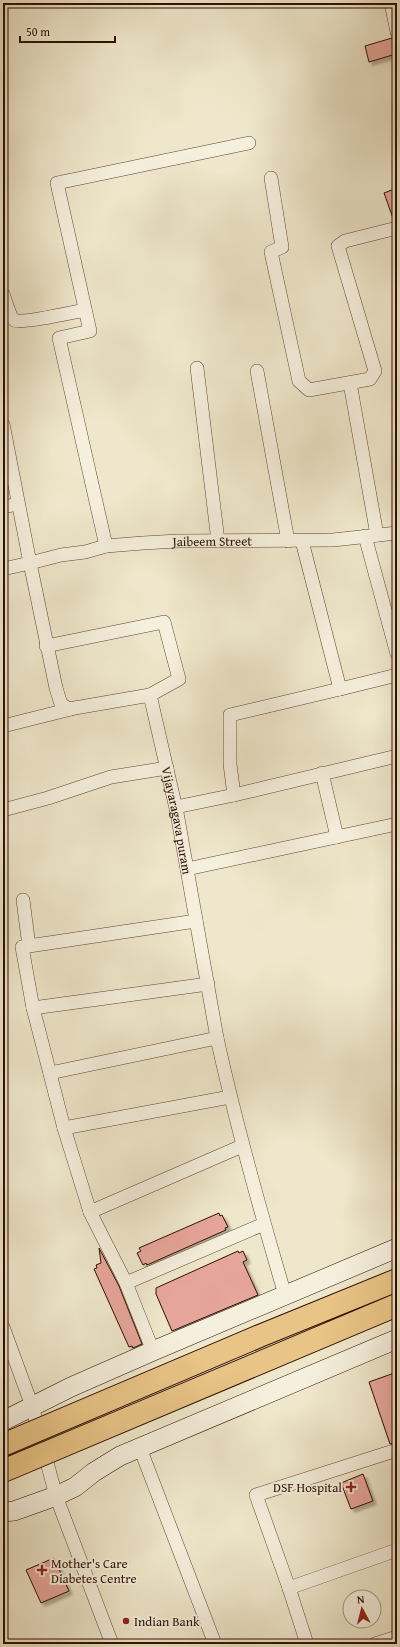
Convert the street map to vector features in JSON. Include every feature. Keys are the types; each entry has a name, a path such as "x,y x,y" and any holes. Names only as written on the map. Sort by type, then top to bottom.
{"highway":[{"path":"3,1445 255,1338 397,1280"},
{"path":"3,1471 397,1305"}],"main road":[{"path":"3,1420 153,1351 397,1248"},
{"path":"3,1512 14,1511 56,1496 75,1487 94,1472 120,1456 397,1338"}],"street":[{"path":"390,3 397,32"},
{"path":"106,546 59,338 90,331 57,183 249,143"},
{"path":"272,178 282,247 271,252 299,381 309,390 370,379 375,371 338,246 345,241 397,228"},
{"path":"3,294 12,318 16,321 27,321 85,310"},
{"path":"197,368 218,541"},
{"path":"257,371 288,541"},
{"path":"350,383 371,536 397,654"},
{"path":"4,432 46,646 56,688 61,704 71,709"},
{"path":"3,507 18,504"},
{"name":"Jaibeem Street","path":"30,563 61,555 85,552 106,546 164,542 302,541 397,533"},
{"path":"302,541 340,689"},
{"path":"3,569 30,563"},
{"path":"3,726 71,709 150,695 179,679 164,622 46,646"},
{"path":"234,795 230,764 230,714 397,675"},
{"name":"Vijayaragava puram","path":"150,695 176,807 208,984 216,1038 242,1146 285,1295"},
{"path":"176,807 234,795 397,756"},
{"path":"3,810 48,798 111,777 167,768"},
{"path":"322,773 337,837"},
{"path":"187,868 397,824"},
{"path":"22,900 29,946"},
{"path":"153,1351 126,1283 90,1212 64,1128 33,1008 22,947 196,921"},
{"path":"33,1008 208,984"},
{"path":"50,1073 216,1038"},
{"path":"64,1128 230,1097"},
{"path":"90,1212 242,1146"},
{"path":"126,1283 264,1224"},
{"path":"3,1327 32,1406 56,1496 112,1644"},
{"path":"140,1448 215,1644"},
{"path":"307,1644 256,1495 397,1450"},
{"path":"289,1588 397,1550"},
{"path":"375,1644 397,1637"}],"building":[{"path":"392,38 396,54 369,62 365,46"},
{"path":"397,188 397,220 394,221 384,193"},
{"path":"219,1213 220,1216 222,1215 228,1227 225,1228 226,1230 147,1265 146,1263 143,1265 137,1253 141,1251 139,1248"},
{"path":"99,1248 119,1286 142,1344 133,1348 132,1346 129,1347 94,1269 97,1268 96,1265 101,1263"},
{"path":"238,1251 239,1253 243,1251 247,1260 243,1262 258,1295 172,1331 156,1294 156,1288"},
{"path":"397,1372 397,1442 390,1444 369,1382"},
{"path":"363,1474 373,1501 351,1509 341,1483"},
{"path":"54,1558 69,1591 41,1603 26,1570"}],"place":[{"name":"DSF Hospital","path":"351,1487"},
{"name":"Mother's Care Diabetes Centre","path":"42,1570"},
{"name":"Indian Bank","path":"126,1621"}]}
